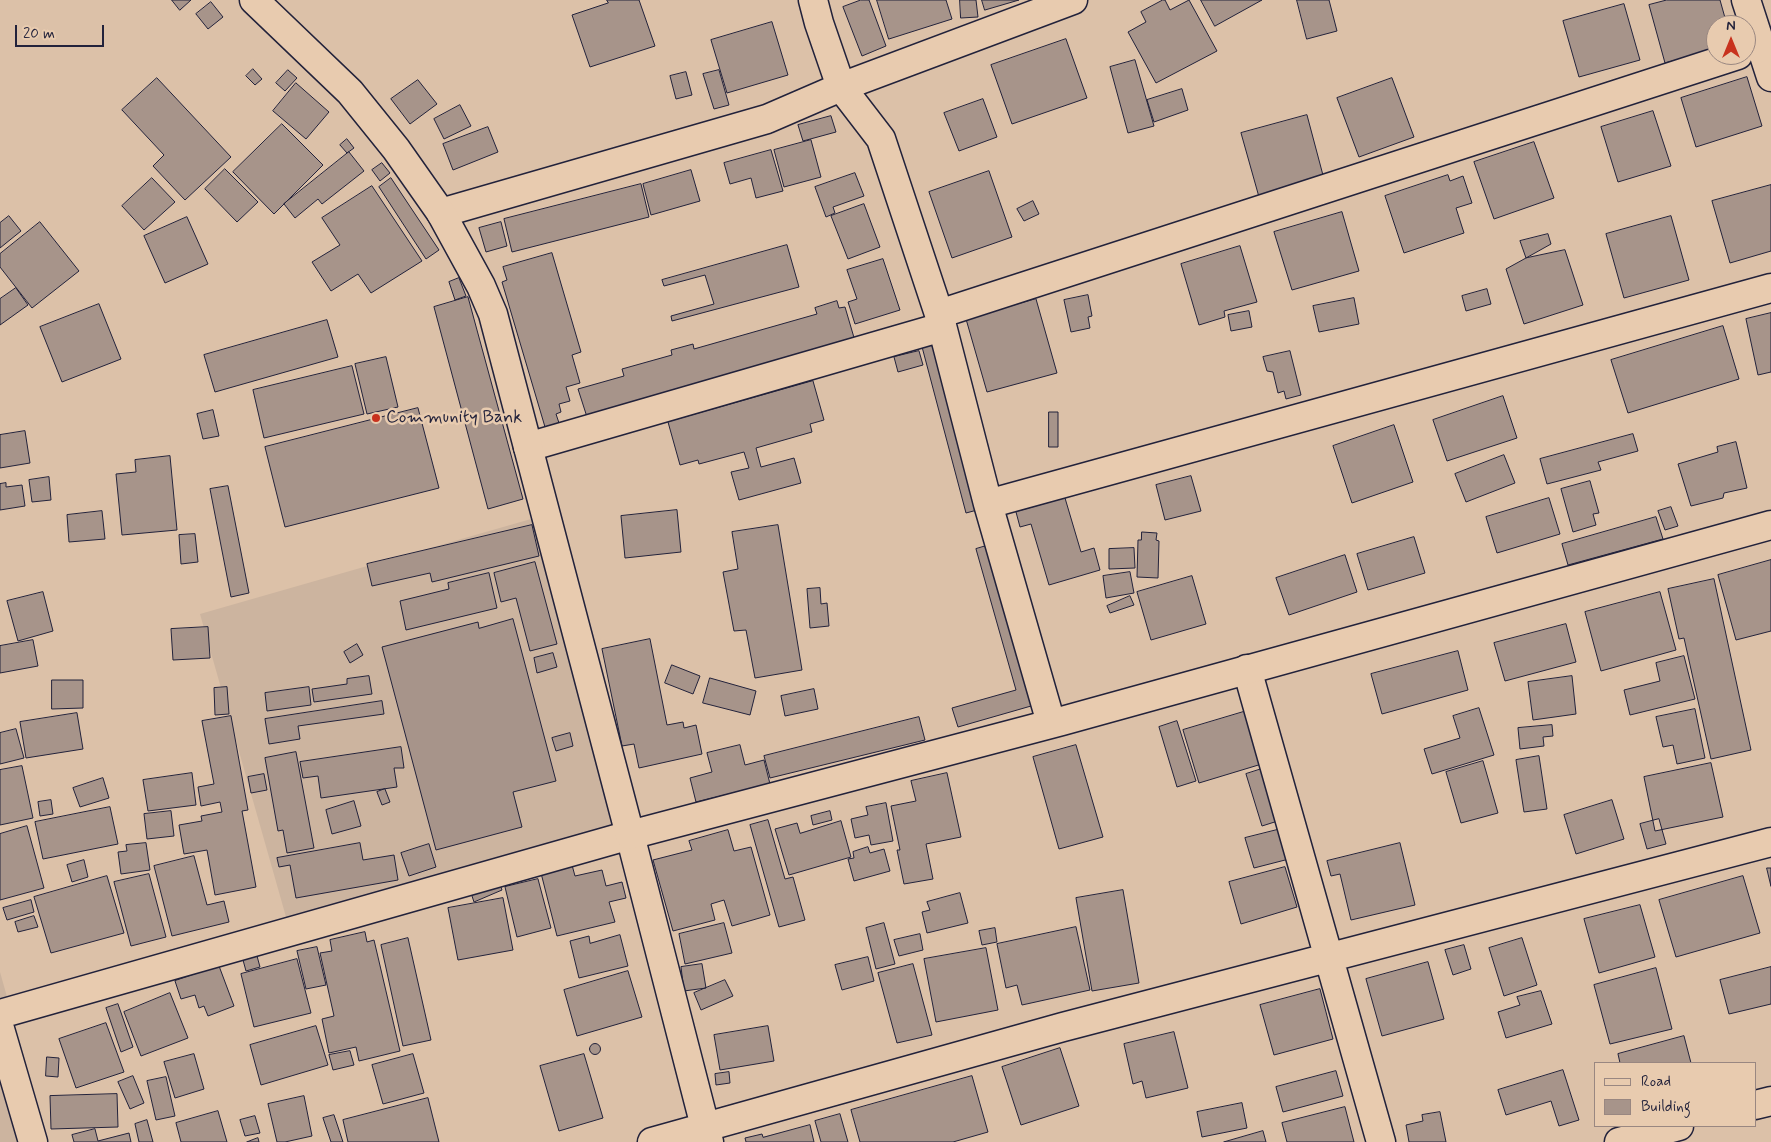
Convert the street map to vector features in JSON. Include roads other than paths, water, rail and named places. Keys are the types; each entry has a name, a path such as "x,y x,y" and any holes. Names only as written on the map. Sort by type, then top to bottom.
{"street":[{"path":"254,0 350,92 396,148 441,213 481,286 493,314 707,1135"},
{"path":"813,0 841,87 881,139 940,320 988,504 1050,724"},
{"path":"441,213 767,119 841,87 1073,0"},
{"path":"1746,0 1747,15"},
{"path":"1756,60 1771,77"},
{"path":"528,448 940,320 1710,65"},
{"path":"988,504 1771,288"},
{"path":"0,1014 630,835 1050,724 1771,526"},
{"path":"1247,669 1381,1142"},
{"path":"652,1142 707,1135 1063,1027 1771,842"},
{"path":"0,1029 33,1142"},
{"path":"1756,1105 1771,1101"},
{"path":"1619,1142 1675,1127"}],"place":[{"name":"Community Bank","path":"376,418"}]}
